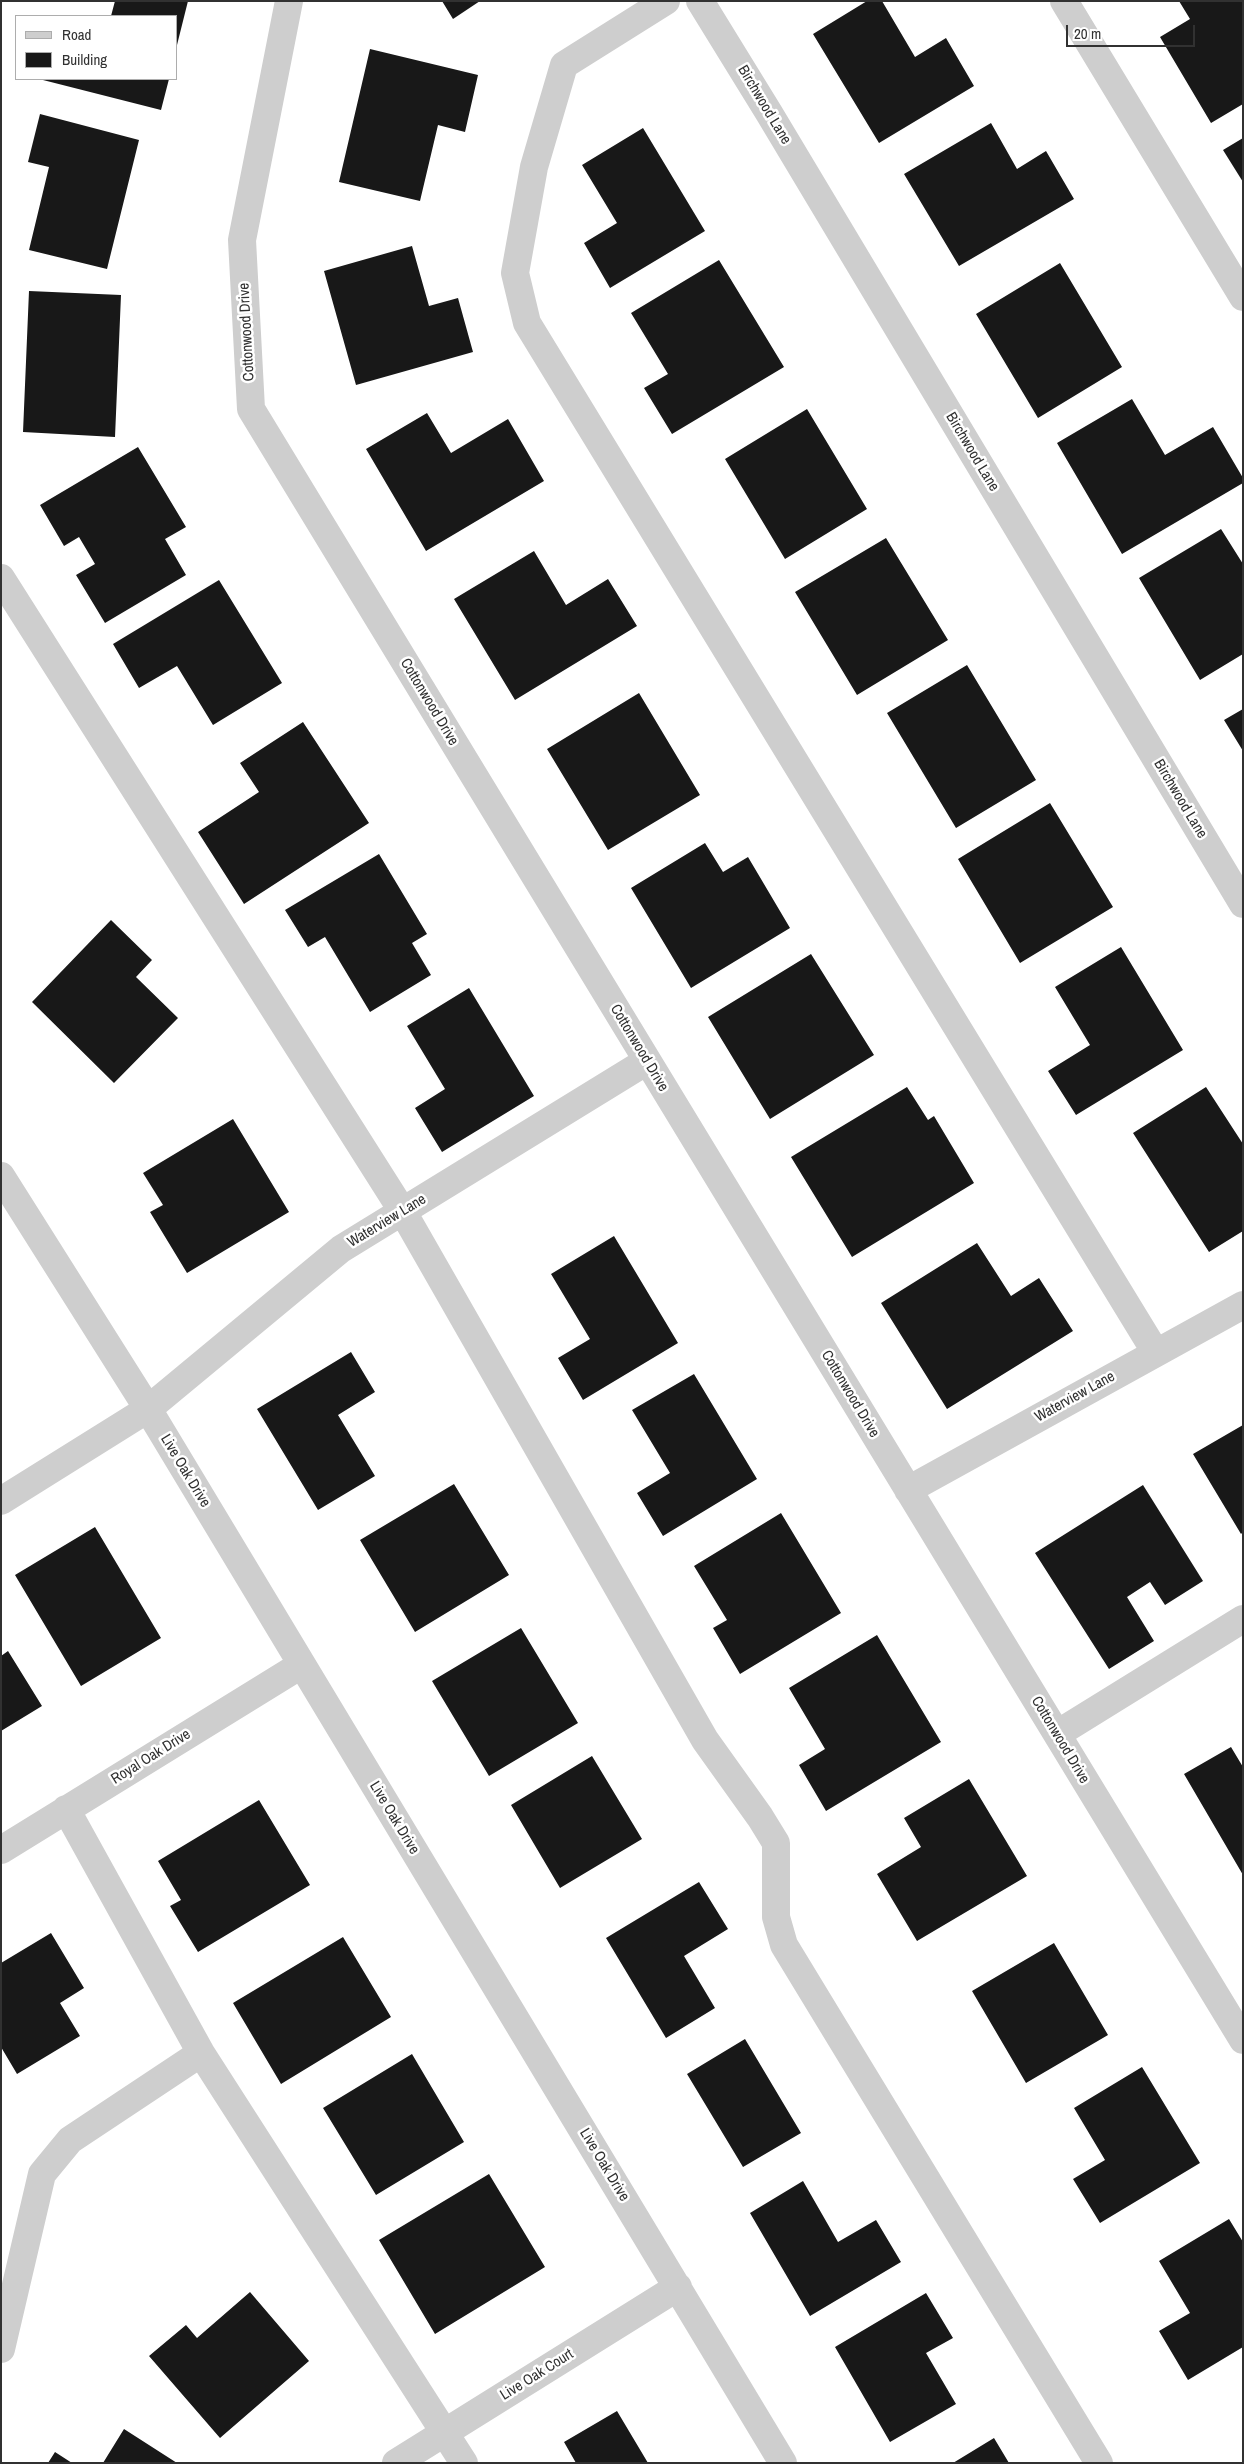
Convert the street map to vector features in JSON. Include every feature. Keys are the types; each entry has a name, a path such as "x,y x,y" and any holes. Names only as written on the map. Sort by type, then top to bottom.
{"street":[{"name":"Cottonwood Drive","path":"289,1 242,240 251,410 1241,2034"},
{"path":"666,1 564,65 534,167 515,273 528,323 1156,1353"},
{"name":"Birchwood Lane","path":"700,1 1243,904"},
{"path":"1064,1 1243,297"},
{"path":"1,578 403,1212 705,1740 760,1817 776,1843 776,1916 784,1945 1099,2463"},
{"name":"Waterview Lane","path":"1,1501 148,1409 341,1249 647,1061"},
{"name":"Live Oak Drive","path":"1,1176 148,1409 783,2463"},
{"name":"Waterview Lane","path":"908,1490 1243,1305"},
{"path":"1057,1734 1243,1619"},
{"name":"Royal Oak Drive","path":"1,1850 301,1665"},
{"path":"66,1810 201,2053 446,2432 464,2463"},
{"path":"1,2349 42,2174 70,2140 201,2053"},
{"name":"Live Oak Court","path":"396,2463 678,2287"}],"building":[{"path":"115,1 188,1 178,41 178,15 111,15"},
{"path":"442,1 480,1 453,19"},
{"path":"867,1 882,1 915,57 946,38 974,86 879,143 813,34"},
{"path":"1179,1 1243,1 1243,104 1211,123 1160,37 1190,19"},
{"path":"370,49 478,75 465,132 438,125 420,201 339,182"},
{"path":"43,80 169,80 161,110"},
{"path":"40,114 139,140 107,269 29,250 49,167 28,162"},
{"path":"991,123 1017,169 1046,151 1074,199 959,266 904,174"},
{"path":"643,128 705,231 610,288 584,243 617,223 582,165"},
{"path":"1243,138 1243,182 1223,150"},
{"path":"412,246 429,306 458,298 473,352 356,385 324,271"},
{"path":"719,260 784,367 672,434 644,388 668,374 631,313"},
{"path":"1060,263 1122,367 1038,418 976,314"},
{"path":"29,291 121,295 115,437 23,432"},
{"path":"1132,399 1165,455 1213,427 1243,478 1243,483 1122,554 1057,443"},
{"path":"807,409 867,509 785,559 725,459"},
{"path":"427,413 451,453 508,419 544,481 426,551 366,449"},
{"path":"138,447 186,527 165,539 186,575 105,623 76,575 95,564 79,537 64,546 40,505"},
{"path":"1221,529 1243,564 1243,654 1200,680 1139,578"},
{"path":"886,538 948,640 857,695 795,592"},
{"path":"534,551 566,605 608,579 637,626 515,700 454,599"},
{"path":"219,580 282,683 213,725 177,666 139,688 113,644"},
{"path":"967,665 1036,780 956,828 887,713"},
{"path":"639,693 700,795 608,850 547,749"},
{"path":"1243,709 1243,751 1224,720"},
{"path":"303,722 369,823 244,904 198,832 259,792 240,763"},
{"path":"1050,803 1113,907 1020,963 958,859"},
{"path":"705,843 723,872 748,857 790,928 691,988 631,888"},
{"path":"379,854 427,934 412,943 431,975 370,1012 325,937 308,947 285,910"},
{"path":"111,920 152,960 136,977 178,1018 114,1083 32,1002"},
{"path":"1121,947 1183,1050 1076,1115 1048,1071 1090,1045 1055,987"},
{"path":"811,954 874,1055 770,1119 708,1017"},
{"path":"469,988 534,1096 442,1152 415,1108 445,1089 407,1026"},
{"path":"907,1087 928,1120 934,1116 974,1183 852,1257 791,1157"},
{"path":"1206,1087 1243,1144 1243,1231 1209,1252 1133,1133"},
{"path":"233,1119 289,1212 187,1273 150,1212 163,1205 143,1173"},
{"path":"614,1236 678,1343 583,1400 558,1358 590,1339 551,1274"},
{"path":"977,1243 1011,1296 1039,1278 1073,1331 947,1409 881,1303"},
{"path":"351,1352 375,1392 338,1415 375,1476 318,1510 257,1409"},
{"path":"694,1374 757,1479 663,1536 637,1493 670,1473 632,1410"},
{"path":"1243,1425 1243,1532 1241,1534 1193,1454"},
{"path":"454,1484 509,1575 415,1632 360,1540"},
{"path":"1143,1485 1203,1581 1165,1605 1150,1582 1127,1597 1154,1641 1109,1669 1035,1553"},
{"path":"781,1513 841,1613 740,1674 713,1628 727,1620 694,1566"},
{"path":"95,1527 161,1638 81,1686 15,1575"},
{"path":"521,1628 578,1723 489,1776 432,1681"},
{"path":"877,1635 941,1742 826,1811 799,1765 825,1749 789,1688"},
{"path":"8,1651 42,1706 1,1731 1,1656"},
{"path":"1231,1747 1243,1767 1243,1875 1184,1774"},
{"path":"592,1756 642,1839 560,1888 511,1805"},
{"path":"969,1779 1027,1876 917,1941 877,1874 921,1847 904,1818"},
{"path":"259,1800 310,1885 198,1952 170,1906 181,1900 158,1861"},
{"path":"699,1882 728,1929 684,1956 715,2008 666,2038 606,1938"},
{"path":"51,1933 84,1988 60,2003 80,2036 17,2074 1,2047 1,1963"},
{"path":"343,1937 391,2017 281,2084 233,2003"},
{"path":"1054,1943 1108,2035 1026,2083 972,1991"},
{"path":"745,2039 801,2133 743,2167 687,2074"},
{"path":"412,2054 464,2142 376,2195 323,2108"},
{"path":"1142,2067 1200,2163 1100,2223 1073,2179 1105,2160 1074,2108"},
{"path":"489,2174 545,2267 435,2334 379,2240"},
{"path":"803,2181 838,2242 876,2220 901,2262 810,2316 750,2213"},
{"path":"1229,2219 1243,2242 1243,2347 1188,2380 1159,2331 1190,2313 1159,2261"},
{"path":"250,2292 309,2361 220,2438 149,2356 186,2325 197,2338"},
{"path":"926,2293 953,2338 926,2353 956,2404 890,2442 835,2347"},
{"path":"617,2411 648,2463 576,2463 564,2442"},
{"path":"124,2429 177,2463 103,2463"},
{"path":"994,2438 1009,2463 953,2463"},
{"path":"55,2452 72,2463 48,2463"}]}
